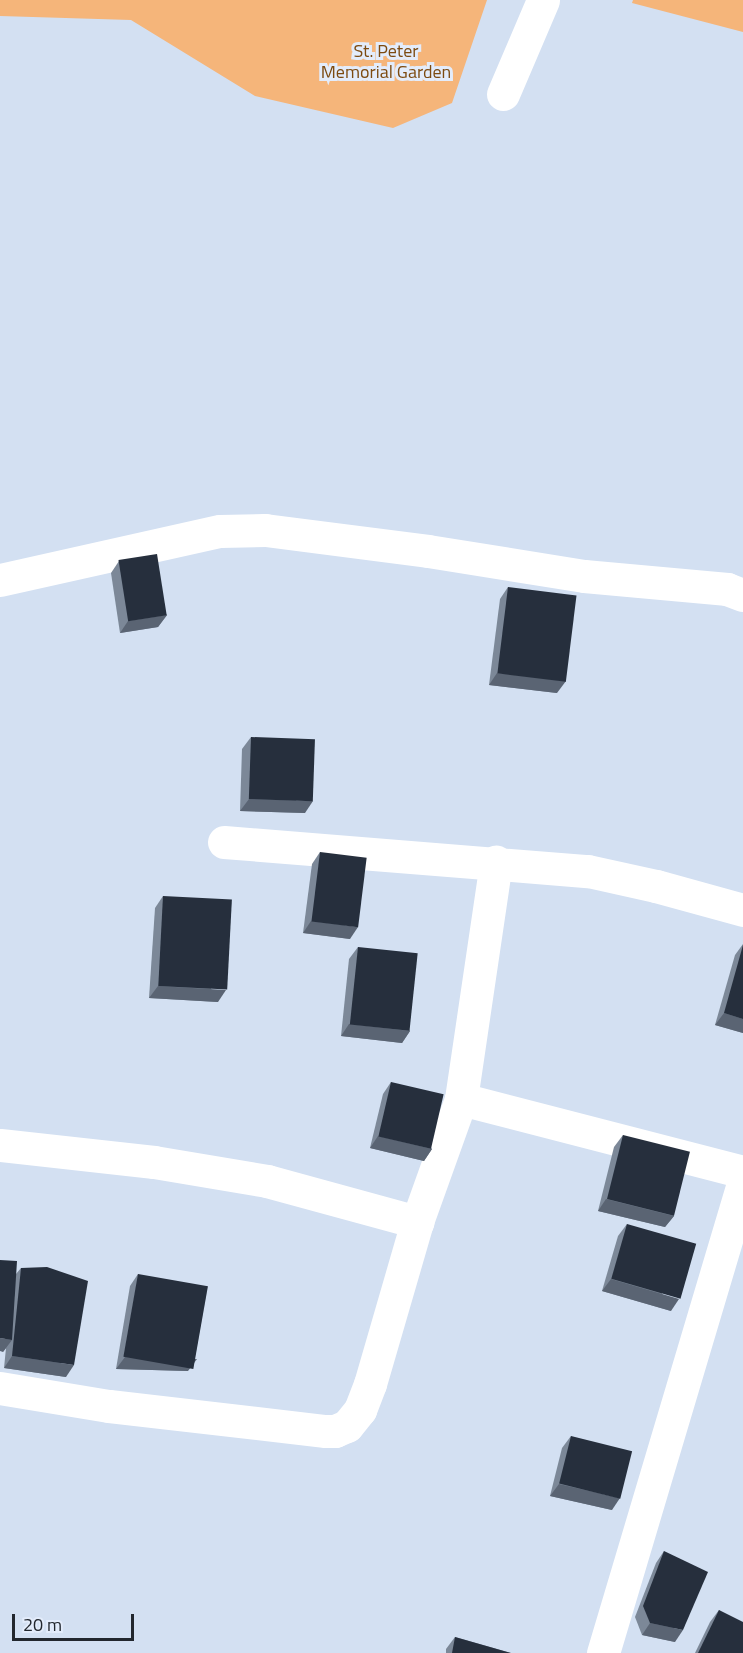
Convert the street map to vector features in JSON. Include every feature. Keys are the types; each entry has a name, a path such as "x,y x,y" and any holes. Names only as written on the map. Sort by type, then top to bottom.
{"street":[{"path":"503,94 543,0"},
{"path":"0,580 220,531 265,530 428,551 584,576 727,589 743,595"},
{"path":"224,842 588,871 656,886 743,910"},
{"path":"0,1388 109,1406 335,1431 347,1426 360,1410 370,1384 417,1222 461,1099 496,862"},
{"path":"461,1099 743,1172"},
{"path":"0,1145 154,1162 267,1181 417,1222"},
{"path":"603,1653 743,1183"}],"green space":[{"name":"St. Peter Memorial Garden","path":"0,0 487,0 452,103 393,128 255,96 131,20 0,16"},
{"path":"633,0 743,0 743,32 632,3"}],"building":[{"path":"157,554 167,615 128,621 118,560"},
{"path":"508,587 576,595 566,682 497,673"},
{"path":"251,737 315,739 313,801 249,799"},
{"path":"320,852 367,858 358,927 311,921"},
{"path":"163,896 232,900 227,989 158,986"},
{"path":"743,945 743,1019 724,1013"},
{"path":"358,947 418,953 410,1031 350,1025"},
{"path":"391,1082 444,1094 431,1149 378,1137"},
{"path":"623,1135 690,1152 674,1216 607,1199"},
{"path":"627,1224 696,1244 680,1299 611,1279"},
{"path":"0,1260 17,1261 12,1340 0,1338"},
{"path":"47,1267 88,1281 74,1365 12,1356 21,1268"},
{"path":"138,1274 208,1286 193,1369 123,1357"},
{"path":"571,1436 632,1451 620,1499 559,1484"},
{"path":"664,1551 708,1572 683,1630 650,1623 643,1606"},
{"path":"719,1610 743,1622 743,1653 698,1653"},
{"path":"455,1637 511,1653 452,1653"}]}
